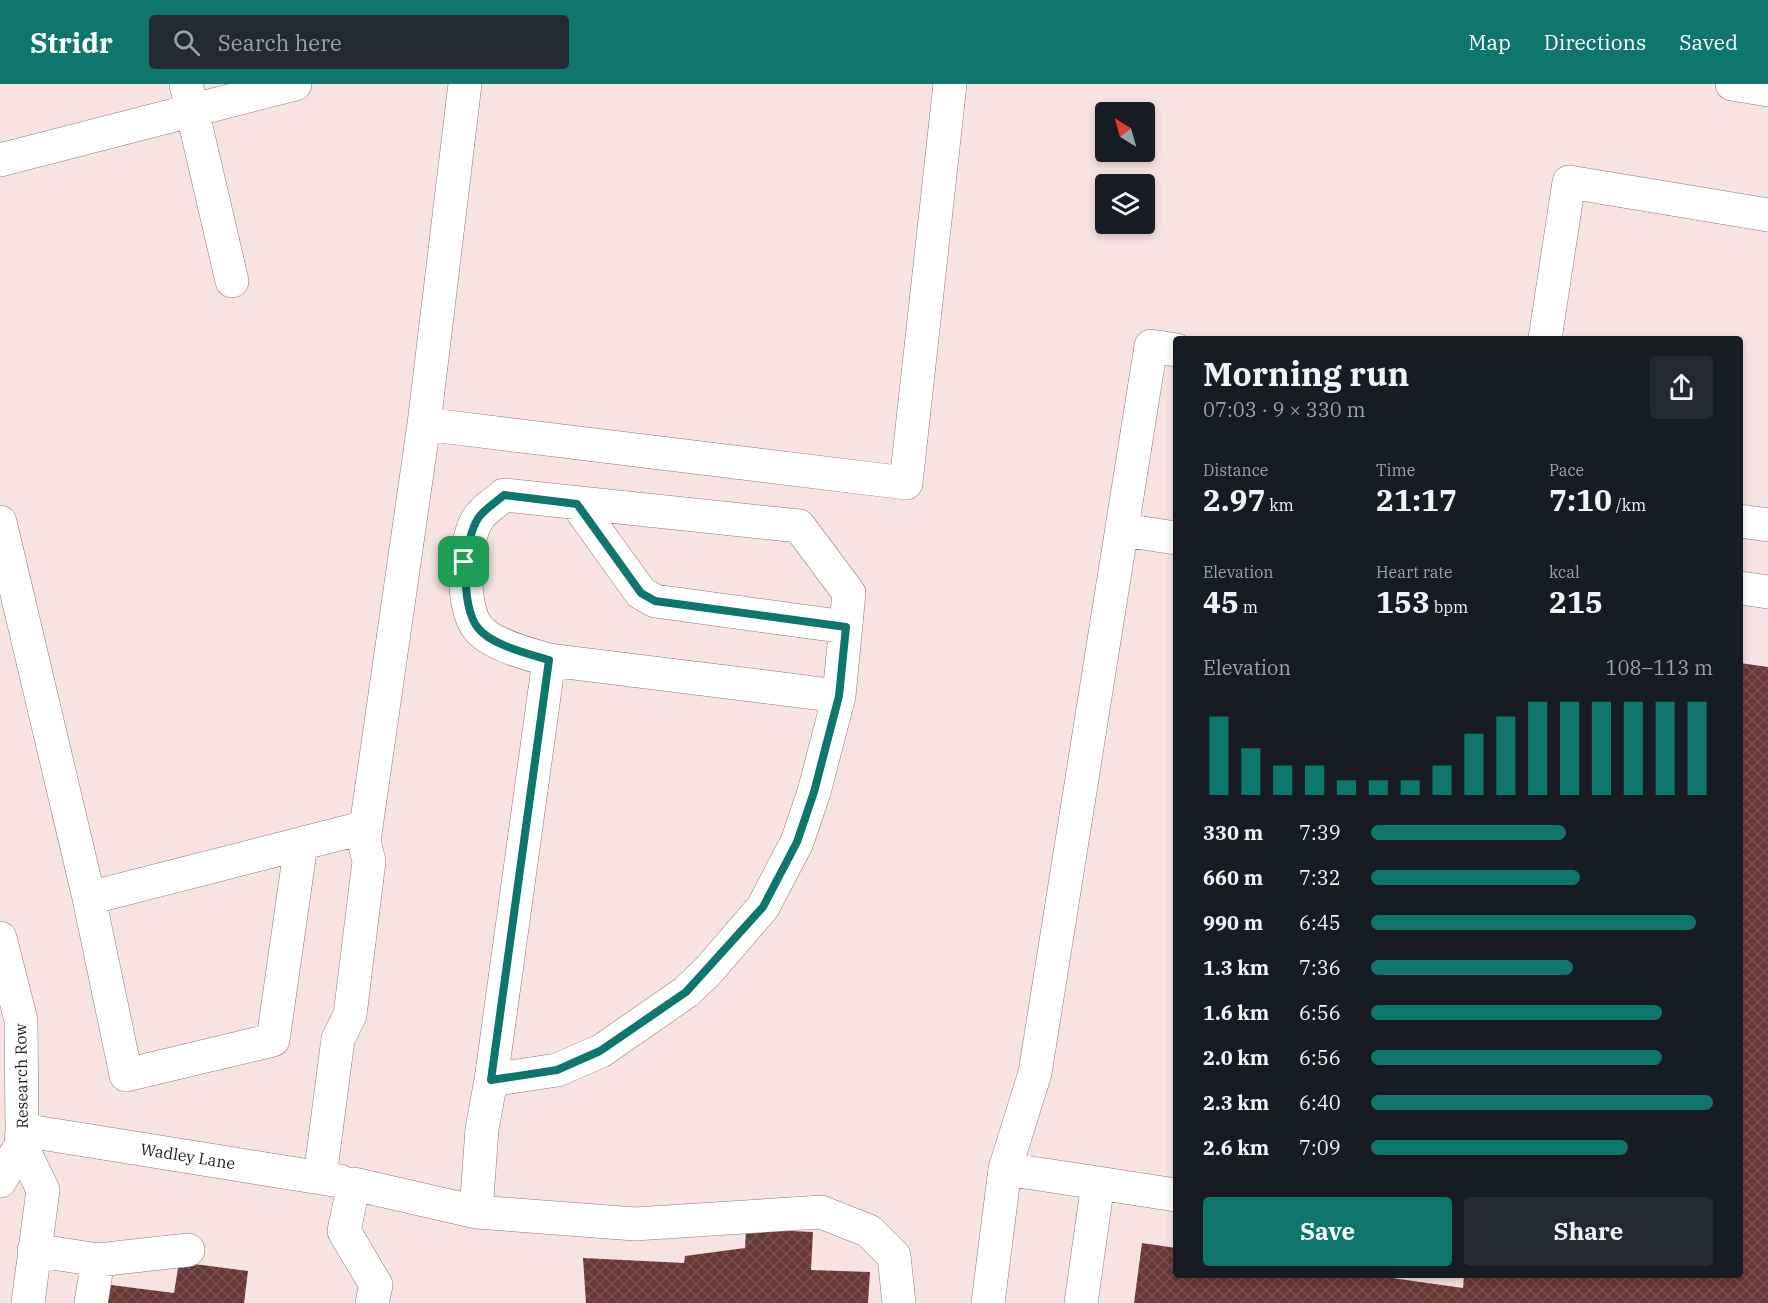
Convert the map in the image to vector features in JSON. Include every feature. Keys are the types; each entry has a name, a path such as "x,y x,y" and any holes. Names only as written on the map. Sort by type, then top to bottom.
{"street":[{"path":"0,160 189,97 295,84"},
{"path":"320,1177 338,1040 332,1010 350,935 349,858 365,834 424,424 465,84"},
{"path":"424,424 906,483 950,84"},
{"path":"1732,84 1768,90"},
{"path":"189,97 232,281"},
{"path":"1545,336 1569,182 1768,215"},
{"path":"987,1303 1005,1168 1035,1073 1151,346 1173,350"},
{"path":"491,1080 557,1070 600,1051 686,992 708,971 763,907 797,842 814,792 839,696 849,592 798,526 504,495 479,517 464,562 467,598 478,628 507,648 549,660 839,696"},
{"path":"577,504 641,593 655,601 846,627"},
{"path":"1743,521 1768,525"},
{"path":"0,522 89,898 126,1075 273,1040 301,844"},
{"path":"1123,530 1173,538"},
{"path":"1743,588 1768,592"},
{"path":"476,1212 482,1129 491,1080 549,660"},
{"path":"89,898 301,844 365,834"},
{"name":"Research Row","path":"0,938 21,1020 22,1137 43,1190 28,1303"},
{"name":"Research Row","path":"0,1181 22,1137"},
{"name":"Wadley Lane","path":"22,1137 320,1177 476,1212 635,1224 821,1212 869,1230 894,1256 899,1303"},
{"path":"1005,1168 1173,1195"},
{"path":"1081,1303 1098,1183"},
{"path":"354,1184 344,1231 376,1285 372,1303"},
{"path":"34,1250 98,1260 188,1250"},
{"path":"91,1303 98,1260"}],"building":[{"path":"1743,663 1768,667 1768,1303 1134,1303 1142,1243 1173,1248 1173,1278 1392,1278 1463,1288 1464,1278 1743,1278"},
{"path":"746,1229 813,1232 811,1270 870,1272 868,1303 586,1303 583,1258 684,1263 685,1256 745,1248"},
{"path":"179,1262 248,1271 244,1303 108,1303 111,1285 174,1293"}],"route":[{"path":"504,495 577,504 641,593 655,601 846,627 839,696 814,792 797,842 763,907 708,971 686,992 600,1051 557,1070 491,1080 491,1065 549,660 507,648 478,628 467,598 464,562 479,517 504,495"}]}
